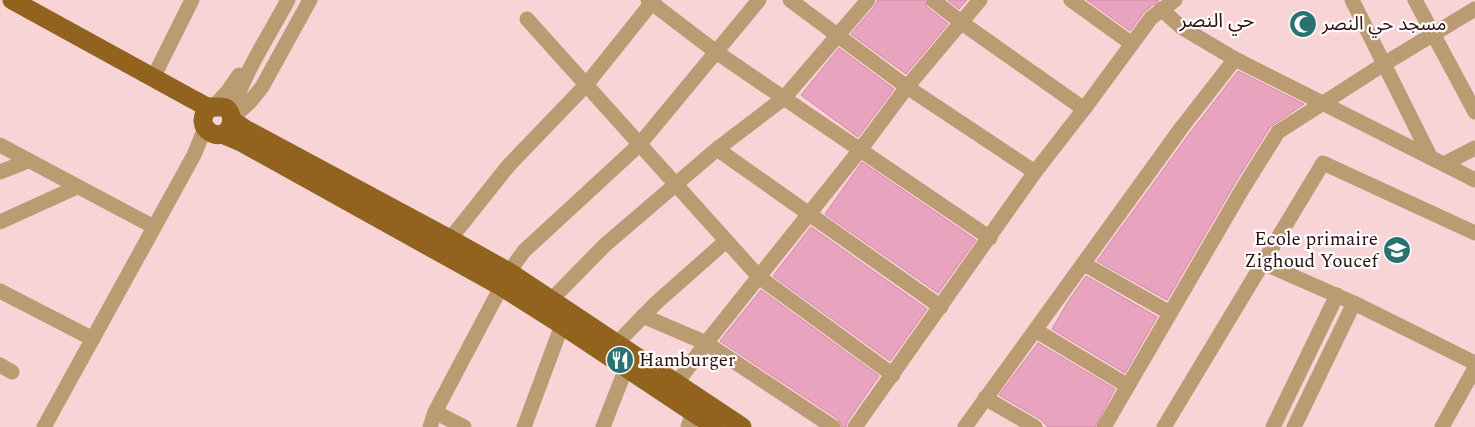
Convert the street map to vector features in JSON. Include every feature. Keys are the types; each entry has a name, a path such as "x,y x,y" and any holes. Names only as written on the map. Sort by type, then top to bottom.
{"main road":[{"path":"12,0 153,78 219,121 241,142 308,171 450,239 506,280 562,325 626,368 672,389 742,427"},
{"path":"0,7 194,114 219,121"},
{"path":"308,171 506,280 551,300 617,343 672,389 691,420 715,427"}],"street":[{"path":"153,78 192,0"},
{"path":"55,427 202,157 234,83 278,0"},
{"path":"44,427 194,155 235,102 247,75 288,0"},
{"path":"219,121 249,103 262,86 310,0"},
{"path":"430,427 435,412 506,280 524,251 639,145 759,0"},
{"path":"790,0 907,87 1035,172"},
{"path":"551,300 605,245 717,149 784,98 868,0"},
{"path":"933,0 962,23 1084,109"},
{"path":"672,389 706,343 860,150 907,87 980,0"},
{"path":"1071,0 1132,44"},
{"path":"856,427 1035,172 1151,18 1175,0"},
{"path":"1352,0 1384,64 1437,161"},
{"path":"1415,0 1475,112"},
{"path":"450,239 509,165 586,85 651,1 716,52 990,238"},
{"path":"1161,9 1181,27 1235,59 1475,180"},
{"path":"1104,427 1243,188 1278,132 1384,64 1475,9"},
{"path":"527,19 759,277 893,375"},
{"path":"965,427 1182,127 1235,59"},
{"path":"0,146 154,227"},
{"path":"1437,161 1475,148"},
{"path":"717,149 941,308"},
{"path":"0,172 28,160"},
{"path":"1164,427 1323,163 1475,233"},
{"path":"0,222 76,187"},
{"path":"617,343 643,316 726,241"},
{"path":"1263,263 1354,303 1475,363"},
{"path":"1084,264 1170,314"},
{"path":"0,291 93,339"},
{"path":"1273,427 1337,295"},
{"path":"1294,427 1354,303"},
{"path":"643,316 706,343 833,427"},
{"path":"524,427 562,325"},
{"path":"1034,330 1128,386"},
{"path":"603,427 626,368"},
{"path":"1442,427 1475,368"},
{"path":"985,398 1035,427"},
{"path":"435,412 464,427"}],"building":[{"path":"878,0 924,0 927,7 948,24 906,74 851,34"},
{"path":"948,0 967,0 959,9"},
{"path":"1087,0 1159,0 1144,12 1130,31"},
{"path":"839,48 894,89 858,137 801,95"},
{"path":"1238,71 1304,104 1270,127 1167,300 1097,261 1190,133"},
{"path":"862,162 976,240 938,293 825,214"},
{"path":"811,227 927,309 890,361 773,276"},
{"path":"1086,276 1157,317 1125,373 1052,329"},
{"path":"761,290 879,376 847,422 846,427 842,427 838,419 720,341"},
{"path":"1038,343 1115,389 1095,427 1048,427 1040,419 999,395"}],"place":[{"name":"مسجد حي النصر","path":"1303,24"},
{"name":"Ecole primaire Zighoud Youcef","path":"1397,250"},
{"name":"Hamburger","path":"620,360"}],"district":[{"name":"حي النصر","path":"1217,21"}]}
